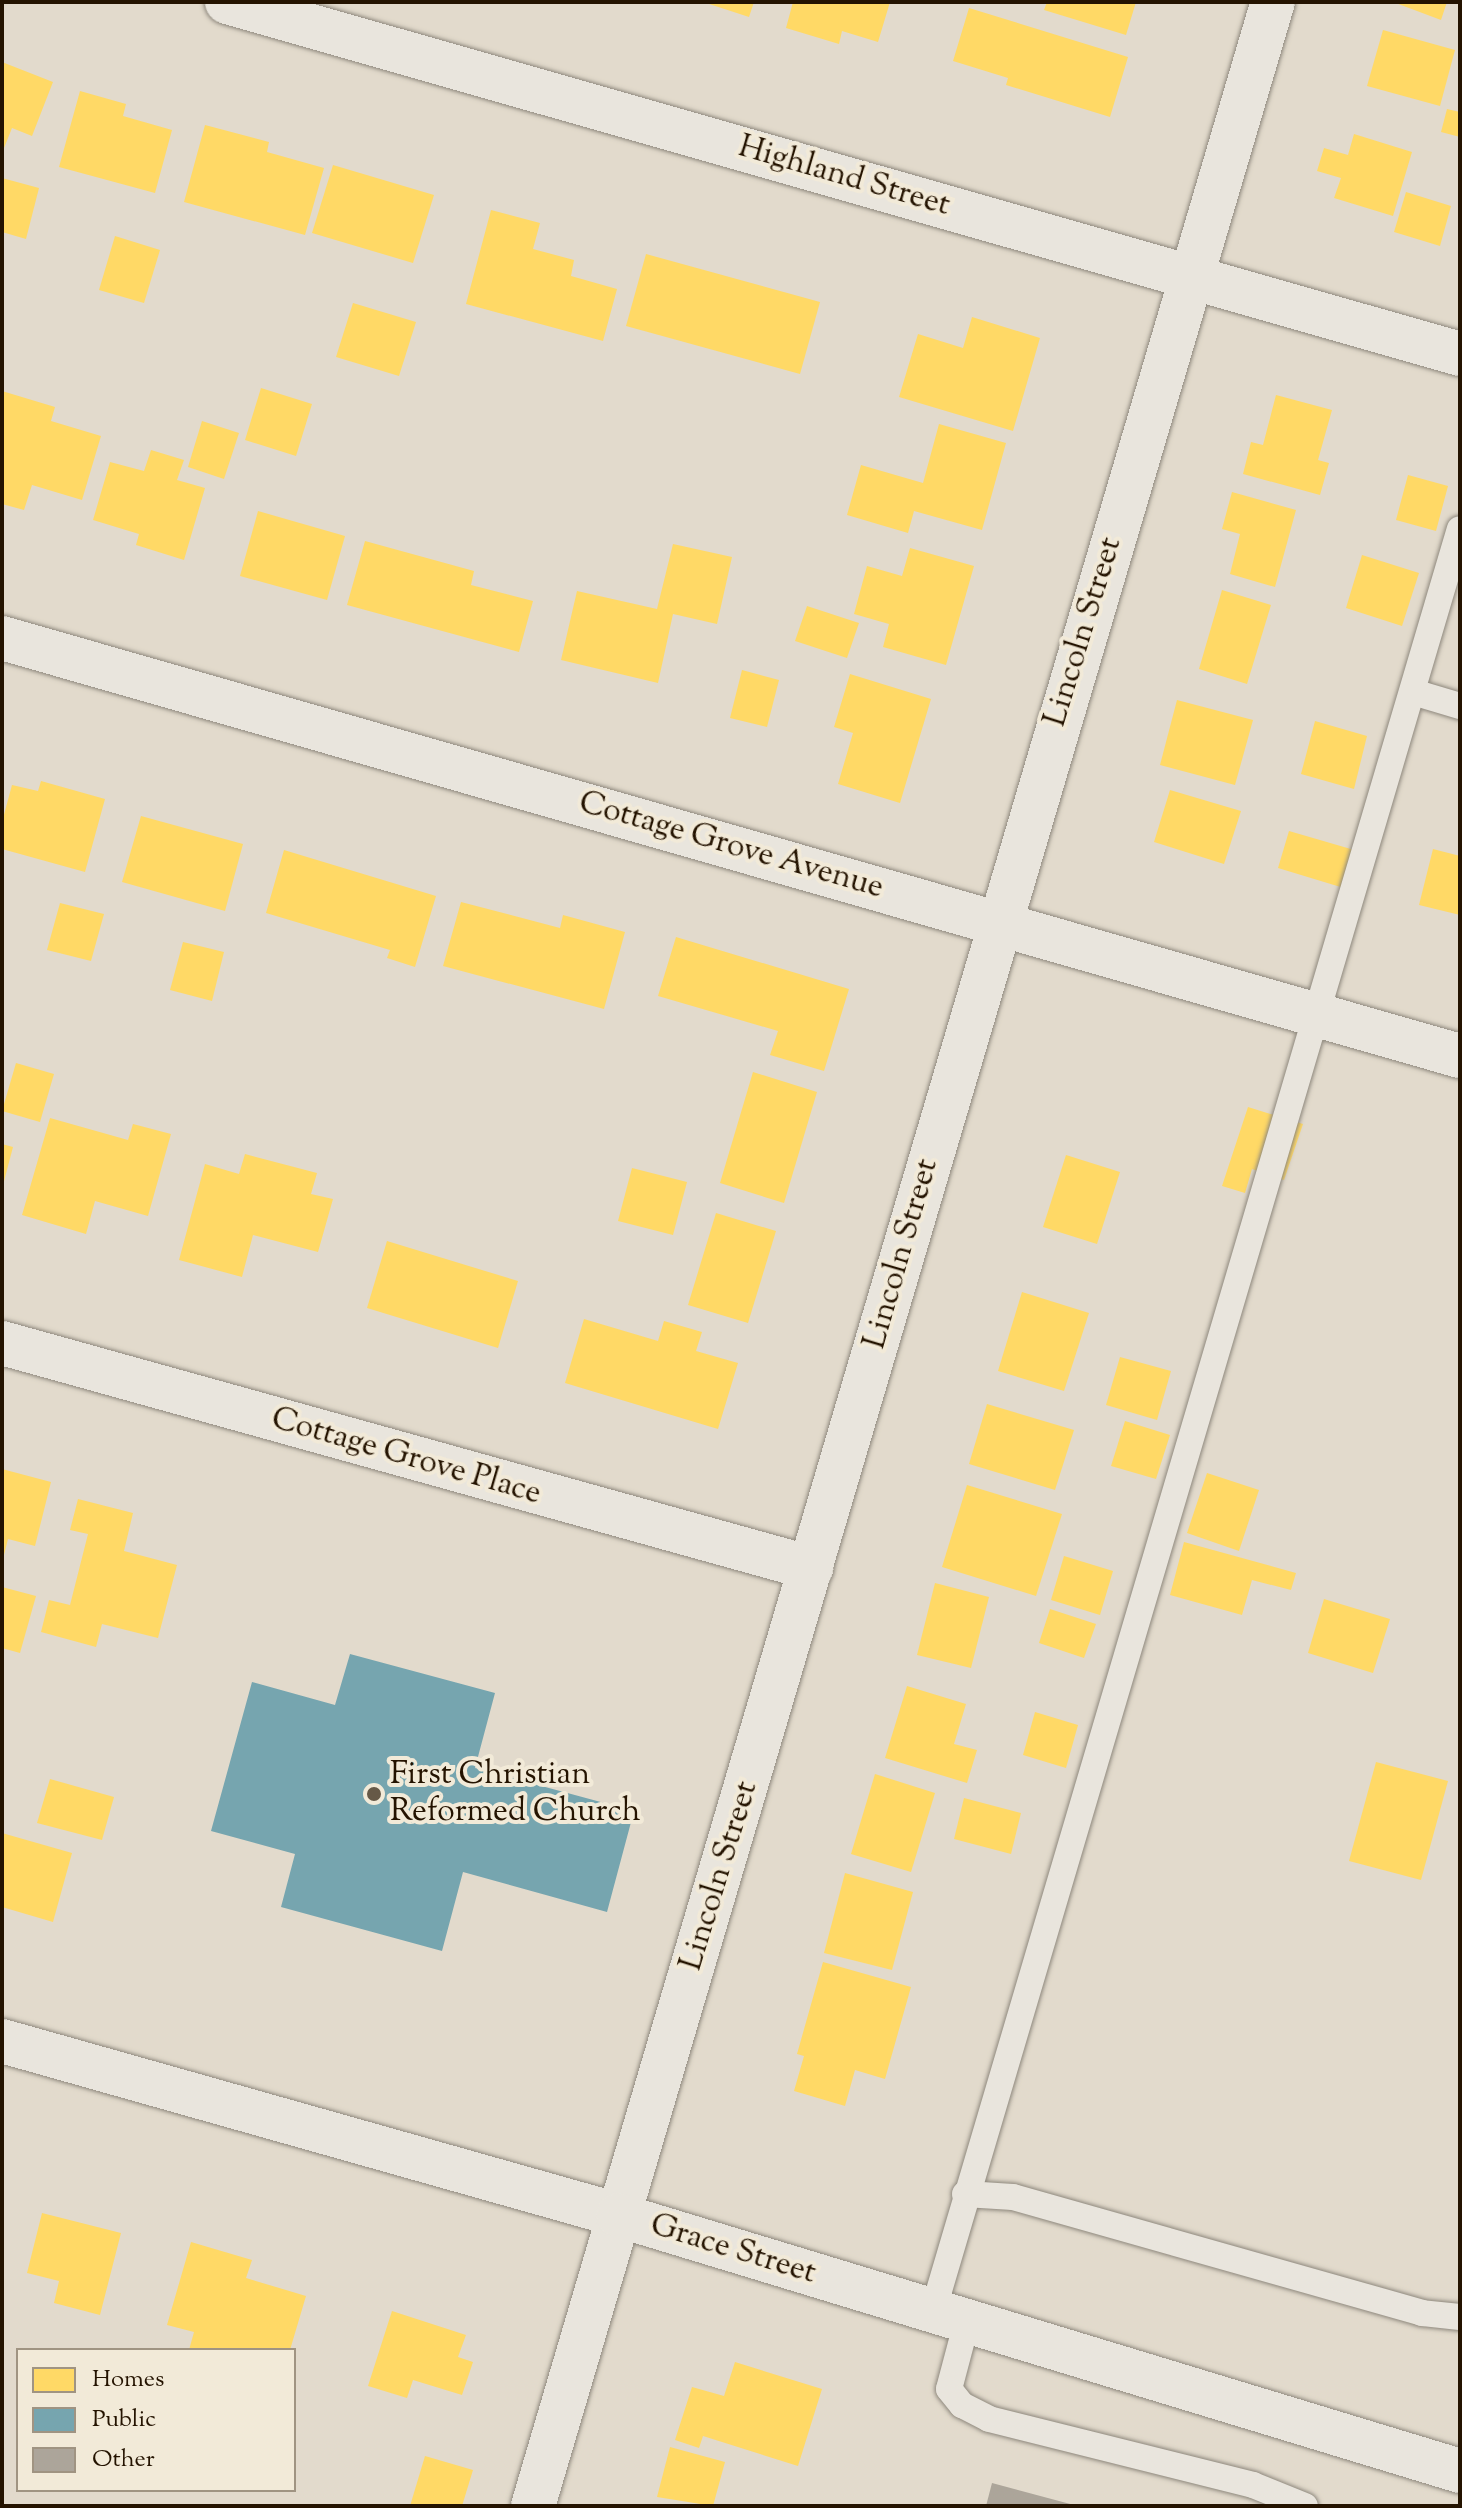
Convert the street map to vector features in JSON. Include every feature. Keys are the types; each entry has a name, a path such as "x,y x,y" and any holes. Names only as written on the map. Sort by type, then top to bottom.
{"street":[{"name":"Highland Street","path":"227,2 1460,354"},
{"name":"Lincoln Street","path":"533,2506 811,1568 998,921 1273,2"},
{"name":"Cottage Grove Avenue","path":"2,638 998,921 1460,1056"},
{"name":"Cottage Grove Place","path":"2,1343 811,1568"},
{"name":"Grace Street","path":"2,2041 618,2215 1460,2471"}],"lane":[{"path":"1305,2506 1253,2485 989,2419 962,2405 949,2389 950,2316 965,2194 1319,1015 1460,529"},
{"path":"1413,692 1460,706"},
{"path":"965,2194 1013,2197 1422,2313 1460,2317"}],"building: Homes":[{"path":"703,2 754,2 749,17"},
{"path":"793,2 890,2 878,42 842,31 839,44 786,28"},
{"path":"1047,2 1136,2 1126,35 1044,10"},
{"path":"1393,2 1447,2 1441,20"},
{"path":"969,8 1128,57 1110,117 1006,85 1008,78 953,61"},
{"path":"1383,30 1455,50 1440,106 1367,86"},
{"path":"2,62 53,82 32,136 12,128 2,153"},
{"path":"80,91 126,104 123,116 172,130 155,193 59,167"},
{"path":"1447,109 1460,112 1460,137 1441,132"},
{"path":"205,125 269,142 267,152 324,168 305,235 184,202"},
{"path":"1354,134 1412,152 1393,216 1334,198 1341,178 1317,171 1324,148 1348,155"},
{"path":"333,165 434,195 413,263 312,233"},
{"path":"2,178 39,188 26,239 2,232"},
{"path":"1406,192 1451,206 1440,246 1394,232"},
{"path":"491,210 540,223 533,249 574,260 571,276 617,289 603,341 466,304"},
{"path":"115,236 160,250 144,303 99,290"},
{"path":"646,254 820,302 800,374 626,326"},
{"path":"353,303 416,322 399,376 336,357"},
{"path":"972,317 1040,338 1013,431 899,397 918,334 963,348"},
{"path":"261,388 312,404 296,456 245,440"},
{"path":"2,391 55,407 51,421 101,436 82,500 32,485 24,510 2,504"},
{"path":"1276,395 1332,410 1318,460 1329,463 1320,495 1243,474 1251,442 1263,445"},
{"path":"202,421 239,433 224,479 188,467"},
{"path":"939,424 1006,443 982,530 914,511 908,533 847,515 861,465 923,483"},
{"path":"151,450 184,460 177,480 205,488 184,560 136,545 139,534 93,520 110,462 144,471"},
{"path":"1408,475 1448,486 1436,531 1396,520"},
{"path":"1232,492 1296,510 1275,587 1230,574 1240,534 1222,529"},
{"path":"258,511 345,536 327,600 240,576"},
{"path":"365,541 474,571 471,585 533,601 519,652 347,605"},
{"path":"673,544 732,557 717,624 673,614 658,683 561,660 577,591 657,609"},
{"path":"910,548 974,566 946,665 883,647 889,624 854,614 867,566 902,576"},
{"path":"1362,555 1419,573 1402,626 1346,608"},
{"path":"1222,590 1271,605 1247,684 1199,669"},
{"path":"807,606 859,623 847,658 795,641"},
{"path":"742,670 779,680 767,727 730,718"},
{"path":"850,674 931,699 900,803 838,784 853,733 834,727"},
{"path":"1177,700 1253,720 1235,785 1160,765"},
{"path":"1315,721 1367,736 1354,789 1301,774"},
{"path":"41,781 105,799 85,872 2,849 2,822 12,785 38,791"},
{"path":"1170,790 1241,811 1224,864 1154,842"},
{"path":"141,816 243,844 225,911 122,882"},
{"path":"1289,831 1368,854 1357,892 1278,868"},
{"path":"1433,849 1460,856 1460,915 1419,905"},
{"path":"284,850 436,896 415,967 387,958 390,950 266,913"},
{"path":"461,902 560,928 563,915 625,932 604,1009 443,966"},
{"path":"60,903 104,914 91,961 47,950"},
{"path":"676,937 849,989 824,1071 770,1055 778,1031 658,996"},
{"path":"183,942 224,952 212,1001 170,990"},
{"path":"16,1063 54,1074 40,1122 2,1111"},
{"path":"753,1072 817,1092 784,1203 720,1183"},
{"path":"1248,1107 1303,1124 1284,1180 1252,1169 1245,1193 1222,1186"},
{"path":"50,1118 128,1140 133,1124 171,1134 148,1216 95,1201 86,1234 22,1215"},
{"path":"2,1144 13,1147 3,1185 2,1185"},
{"path":"245,1154 317,1173 311,1194 333,1199 318,1252 253,1235 242,1277 179,1260 205,1164 239,1174"},
{"path":"1066,1155 1120,1172 1097,1244 1043,1227"},
{"path":"632,1168 687,1182 673,1235 618,1221"},
{"path":"716,1213 776,1231 748,1323 688,1305"},
{"path":"387,1241 518,1281 498,1348 367,1308"},
{"path":"1022,1292 1089,1313 1064,1391 998,1371"},
{"path":"584,1319 658,1341 664,1321 702,1332 696,1351 738,1363 718,1429 565,1383"},
{"path":"1120,1357 1171,1371 1157,1420 1106,1405"},
{"path":"987,1404 1074,1430 1055,1490 969,1464"},
{"path":"1125,1421 1170,1435 1156,1479 1111,1466"},
{"path":"2,1469 51,1482 35,1546 8,1539 3,1559"},
{"path":"1207,1473 1259,1490 1239,1551 1187,1533"},
{"path":"967,1485 1062,1514 1036,1596 942,1567"},
{"path":"78,1499 133,1513 124,1551 177,1565 158,1638 102,1624 96,1647 41,1632 49,1600 70,1605 88,1534 70,1530"},
{"path":"1184,1542 1296,1573 1291,1590 1252,1580 1242,1615 1170,1595"},
{"path":"1064,1556 1113,1571 1100,1615 1051,1600"},
{"path":"935,1583 989,1597 971,1668 917,1655"},
{"path":"2,1587 36,1596 20,1653 2,1648"},
{"path":"1324,1599 1390,1619 1373,1673 1308,1653"},
{"path":"1050,1609 1096,1624 1084,1658 1039,1643"},
{"path":"907,1686 966,1704 954,1744 977,1750 967,1783 885,1758"},
{"path":"1035,1712 1078,1725 1066,1768 1023,1755"},
{"path":"1376,1762 1448,1781 1421,1880 1349,1861"},
{"path":"875,1774 935,1793 911,1872 851,1854"},
{"path":"50,1779 114,1797 102,1840 37,1823"},
{"path":"964,1798 1021,1813 1011,1854 954,1839"},
{"path":"2,1833 72,1853 53,1922 2,1907"},
{"path":"845,1873 913,1892 892,1970 824,1953"},
{"path":"823,1962 911,1987 885,2079 855,2070 845,2106 794,2091 804,2056 797,2054"},
{"path":"42,2213 121,2233 100,2315 54,2303 59,2281 27,2273"},
{"path":"191,2242 252,2260 246,2278 306,2296 291,2348 190,2348 194,2332 167,2325"},
{"path":"392,2311 466,2335 458,2357 473,2362 462,2395 413,2380 407,2398 368,2386"},
{"path":"735,2362 822,2389 798,2466 703,2436 699,2448 675,2440 692,2387 724,2396"},
{"path":"670,2447 725,2462 713,2506 657,2497"},
{"path":"425,2456 473,2470 462,2506 410,2506"}],"building: Public":[{"path":"350,1654 495,1693 475,1768 634,1811 607,1912 463,1872 442,1951 281,1907 295,1854 211,1831 252,1682 335,1705"}],"building: Other":[{"path":"992,2483 1074,2505 1074,2506 986,2506"}],"place":[{"name":"First Christian Reformed Church","path":"374,1794"}]}
